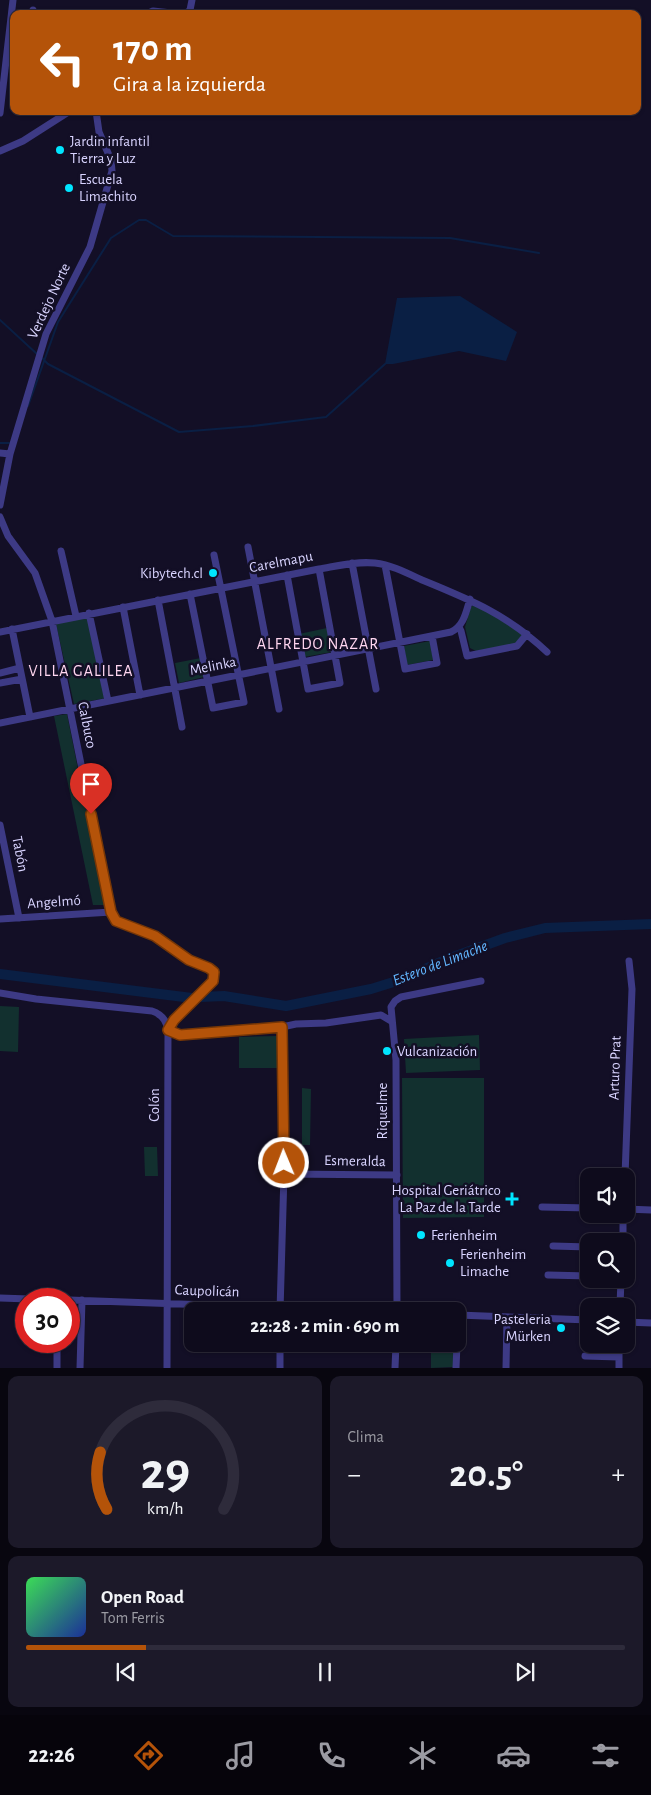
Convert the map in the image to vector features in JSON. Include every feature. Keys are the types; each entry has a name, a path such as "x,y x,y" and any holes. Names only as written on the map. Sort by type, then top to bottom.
{"street":[{"path":"0,113 10,57"},
{"path":"0,151 23,141 64,115"},
{"name":"Verdejo Norte","path":"0,505 10,454 46,334 90,247 112,171 111,160 99,132 97,115"},
{"path":"0,453 10,454"},
{"path":"0,517 8,536 35,573 52,621"},
{"path":"248,546 279,709"},
{"path":"61,550 76,616"},
{"path":"190,594 213,708 244,702 214,555"},
{"name":"Carelmapu","path":"0,632 287,575 367,562 385,565 497,613 527,634 547,652"},
{"path":"352,563 376,689"},
{"path":"385,565 405,669 437,662 432,636"},
{"path":"287,575 308,689 340,683 319,569"},
{"path":"158,600 182,727"},
{"path":"470,600 462,623 458,627 461,631 467,656 517,646 527,634"},
{"path":"123,607 140,694"},
{"path":"90,614 108,701"},
{"name":"Calbuco","path":"52,621 111,912 116,921 155,936 189,960 214,972 213,981 174,1020 168,1030"},
{"name":"Melinka","path":"0,723 432,636 451,632 458,627"},
{"path":"12,629 30,717"},
{"path":"0,673 20,668"},
{"path":"0,683 22,679"},
{"name":"Tabón","path":"0,825 19,918"},
{"name":"Angelmó","path":"0,919 111,912"},
{"name":"Arturo Prat","path":"625,1168 632,989 628,961"},
{"name":"Riquelme","path":"396,1302 396,1060 390,1007 398,999 481,981"},
{"path":"0,993 36,999 152,1011 162,1017 168,1030 180,1035 326,1023 381,1015 392,1021"},
{"path":"280,1302 284,1174 282,1027"},
{"name":"Colón","path":"167,1368 168,1030"},
{"name":"Esmeralda","path":"284,1174 397,1175"},
{"path":"542,1207 580,1208"},
{"path":"635,1209 651,1210"},
{"path":"553,1246 580,1247"},
{"path":"548,1275 580,1276"},
{"path":"0,1298 15,1298"},
{"path":"80,1368 82,1300"},
{"name":"Caupolicán","path":"82,1300 184,1304"},
{"path":"466,1314 580,1320"},
{"path":"506,1368 507,1317"},
{"path":"635,1322 651,1323"},
{"path":"280,1352 280,1368"},
{"path":"395,1368 396,1352"},
{"path":"456,1368 457,1352"},
{"path":"57,1353 57,1368"},
{"path":"619,1353 619,1368"},
{"path":"585,1356 619,1357"}],"green space":[{"path":"474,605 524,634 517,644 476,651 470,648 465,627 471,607"},
{"path":"89,617 106,698 74,704 56,624"},
{"path":"327,628 332,652 304,657 299,634"},
{"path":"430,641 433,660 407,665 404,646"},
{"path":"201,658 204,677 179,683 175,663"},
{"path":"67,714 105,905 93,905 54,716"},
{"path":"0,1006 19,1007 18,1052 0,1051"},
{"path":"479,1035 480,1070 406,1073 404,1039"},
{"path":"277,1036 277,1068 239,1068 239,1037"},
{"path":"402,1078 484,1078 484,1217 403,1218"},
{"path":"302,1088 311,1089 310,1145 302,1145"},
{"path":"144,1147 157,1147 158,1176 145,1176"},
{"path":"431,1353 454,1353 454,1367 431,1368"}],"water":[{"path":"460,296 517,332 506,361 459,351 385,364 397,298"}],"waterway":[{"path":"28,406 58,322 111,238 139,220 146,220 173,236 450,238 539,253"},
{"path":"0,320 37,354"},
{"path":"41,357 48,364 179,432 253,426 326,417 385,364"},
{"path":"0,443 9,443"},
{"name":"Estero de Limache","path":"200,997 224,996 286,1006 371,989 400,980 445,960 505,938 545,928 651,924"},
{"name":"Estero de Limache","path":"0,974 192,998"}],"place":[{"name":"Jardin infantil Tierra y Luz","path":"60,150"},
{"name":"Escuela Limachito","path":"69,188"},
{"name":"Kibytech.cl","path":"213,573"},
{"name":"Vulcanización","path":"387,1051"},
{"name":"Hospital Geriátrico La Paz de la Tarde","path":"512,1199"},
{"name":"Ferienheim","path":"421,1235"},
{"name":"Ferienheim Limache","path":"450,1263"},
{"name":"Pasteleria Mürken","path":"561,1328"}],"district":[{"name":"ALFREDO NAZAR","path":"318,644"},
{"name":"VILLA GALILEA","path":"81,671"}],"route":[{"path":"91,814 111,912 116,921 155,936 189,960 214,972 213,981 210,985 190,1002 168,1030 180,1035 282,1027 284,1163"}]}
